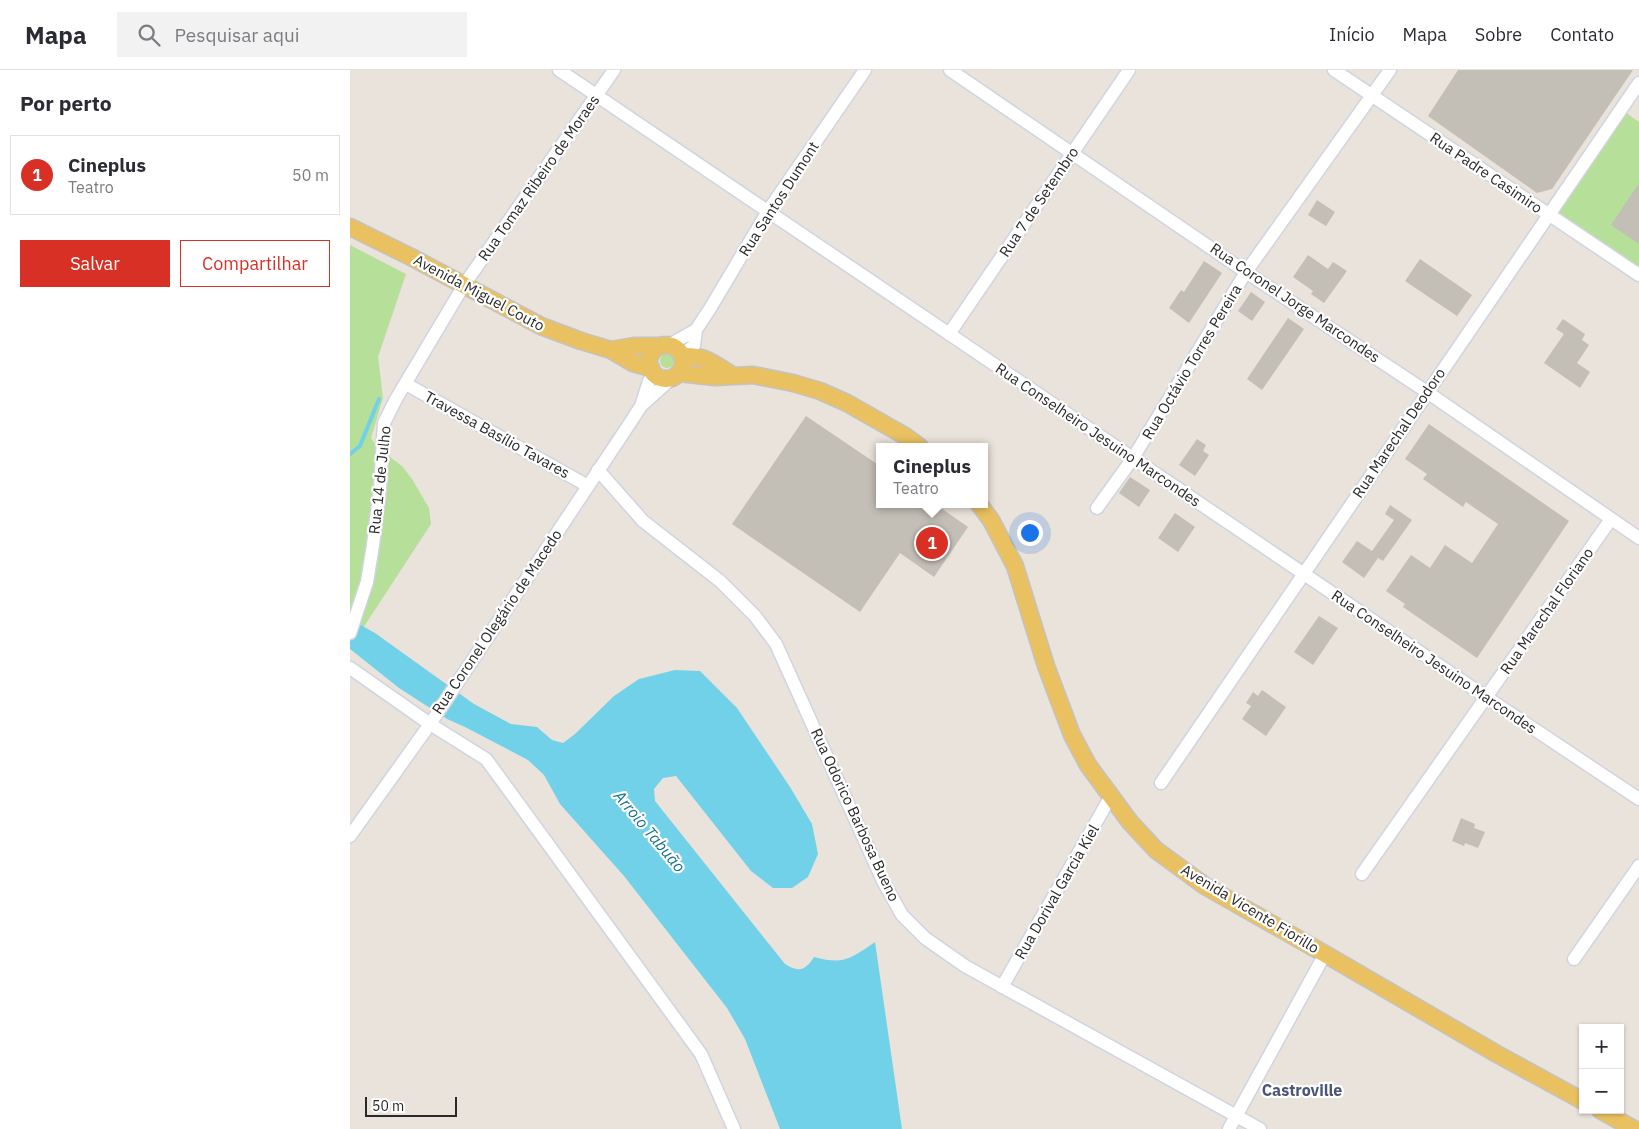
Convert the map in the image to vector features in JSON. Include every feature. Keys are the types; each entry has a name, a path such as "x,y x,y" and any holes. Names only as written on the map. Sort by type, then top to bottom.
{"main road":[{"name":"Avenida Miguel Couto","path":"350,227 541,326 611,350"},
{"path":"611,350 634,346 674,350 710,361 732,375"},
{"path":"611,350 663,378 676,375 753,375 820,391 848,403 915,443"},
{"path":"652,371 650,363 652,352 674,350"},
{"path":"674,350 683,364 676,375"},
{"name":"Avenida Vicente Fiorillo","path":"982,508 991,520 1016,566 1046,666 1072,735 1088,766 1130,822 1156,850 1205,886 1492,1052 1579,1099"},
{"path":"1604,1114 1613,1124 1634,1129"}],"street":[{"name":"Rua Conselheiro Jesuino Marcondes","path":"558,70 1486,698 1639,799"},
{"name":"Rua Tomaz Ribeiro de Moraes","path":"464,285 614,70"},
{"name":"Rua Santos Dumont","path":"674,350 696,330 712,307 768,212 865,70"},
{"name":"Rua Coronel Jorge Marcondes","path":"950,70 1246,272 1427,392 1639,538"},
{"name":"Rua 7 de Setembro","path":"949,334 1129,70"},
{"name":"Rua Padre Casimiro","path":"1334,70 1639,276"},
{"name":"Rua Octávio Torres Pereira","path":"1097,508 1133,458 1246,272 1390,70"},
{"name":"Rua Marechal Deodoro","path":"1161,783 1639,83"},
{"name":"Rua 14 de Julho","path":"350,633 367,582 380,488 384,423 396,399 464,285"},
{"path":"641,406 652,371"},
{"path":"641,406 676,375"},
{"name":"Travessa Basílio Tavares","path":"406,384 588,486"},
{"name":"Rua Coronel Olegário de Macedo","path":"350,836 460,680 641,406"},
{"name":"Rua Odorico Barbosa Bueno","path":"598,470 643,521 720,582 755,616 776,644 883,881 902,914 925,938 965,966 1260,1129"},
{"name":"Rua Marechal Floriano","path":"1362,874 1611,519"},
{"path":"350,668 432,720 486,759 701,1054 734,1129"},
{"name":"Rua Dorival Garcia Kiel","path":"1002,987 1111,796"},
{"path":"1574,959 1639,866"},
{"path":"1229,1129 1325,954"}],"green space":[{"path":"1622,110 1639,122 1639,273 1552,214"},
{"path":"350,245 406,274 378,357 383,398 371,438 378,448 402,466 412,479 429,508 431,524 350,648"},
{"path":"664,354 670,354 674,361 670,368 664,368 660,364 660,358"}],"water":[{"name":"Arroio Tabuão","path":"350,619 375,633 474,704 511,724 537,727 552,740 563,743 575,734 614,696 639,679 675,670 700,671 737,708 790,787 812,824 818,854 808,877 792,888 773,888 751,871 676,776 663,778 654,789 655,801 785,964 794,969 802,969 814,957 833,960 846,959 875,942 902,1129 780,1129 745,1039 727,1008 624,876 560,804 544,775 528,760 447,719 399,688 350,649"}],"building":[{"path":"1458,70 1633,70 1552,189 1537,193 1428,116"},
{"path":"1639,183 1639,244 1611,225"},
{"path":"1317,200 1335,212 1326,226 1308,215"},
{"path":"1308,255 1328,269 1333,262 1347,271 1324,303 1311,294 1313,291 1293,277"},
{"path":"1420,259 1472,295 1457,316 1405,281"},
{"path":"1204,261 1222,273 1189,323 1169,308 1181,290 1184,292"},
{"path":"1251,292 1265,302 1252,321 1238,311"},
{"path":"1288,318 1304,329 1262,390 1247,379"},
{"path":"1563,319 1585,334 1582,340 1589,345 1577,363 1590,372 1580,388 1544,363 1564,334 1556,329"},
{"path":"806,416 876,463 876,508 941,508 968,527 934,577 900,553 860,612 732,524"},
{"path":"1429,424 1569,521 1477,658 1403,607 1405,604 1386,591 1411,555 1430,568 1445,545 1472,563 1498,524 1466,502 1463,507 1423,479 1427,474 1405,459"},
{"path":"1197,439 1206,445 1203,451 1209,455 1195,476 1179,465"},
{"path":"1130,477 1150,490 1139,507 1119,493"},
{"path":"1390,505 1412,520 1383,561 1378,558 1364,578 1342,562 1357,541 1372,551 1394,520 1385,514"},
{"path":"1175,513 1195,527 1178,552 1158,538"},
{"path":"1319,616 1338,628 1313,665 1294,652"},
{"path":"1262,690 1286,707 1266,736 1242,719 1251,706 1246,703 1253,692 1258,696"},
{"path":"1461,818 1475,824 1474,828 1485,832 1478,848 1465,843 1464,846 1452,841"}],"waterway":[{"path":"350,454 360,446 379,399"}],"place":[{"name":"Cineplus","path":"932,543"}],"district":[{"name":"Castroville","path":"1302,1090"}]}
